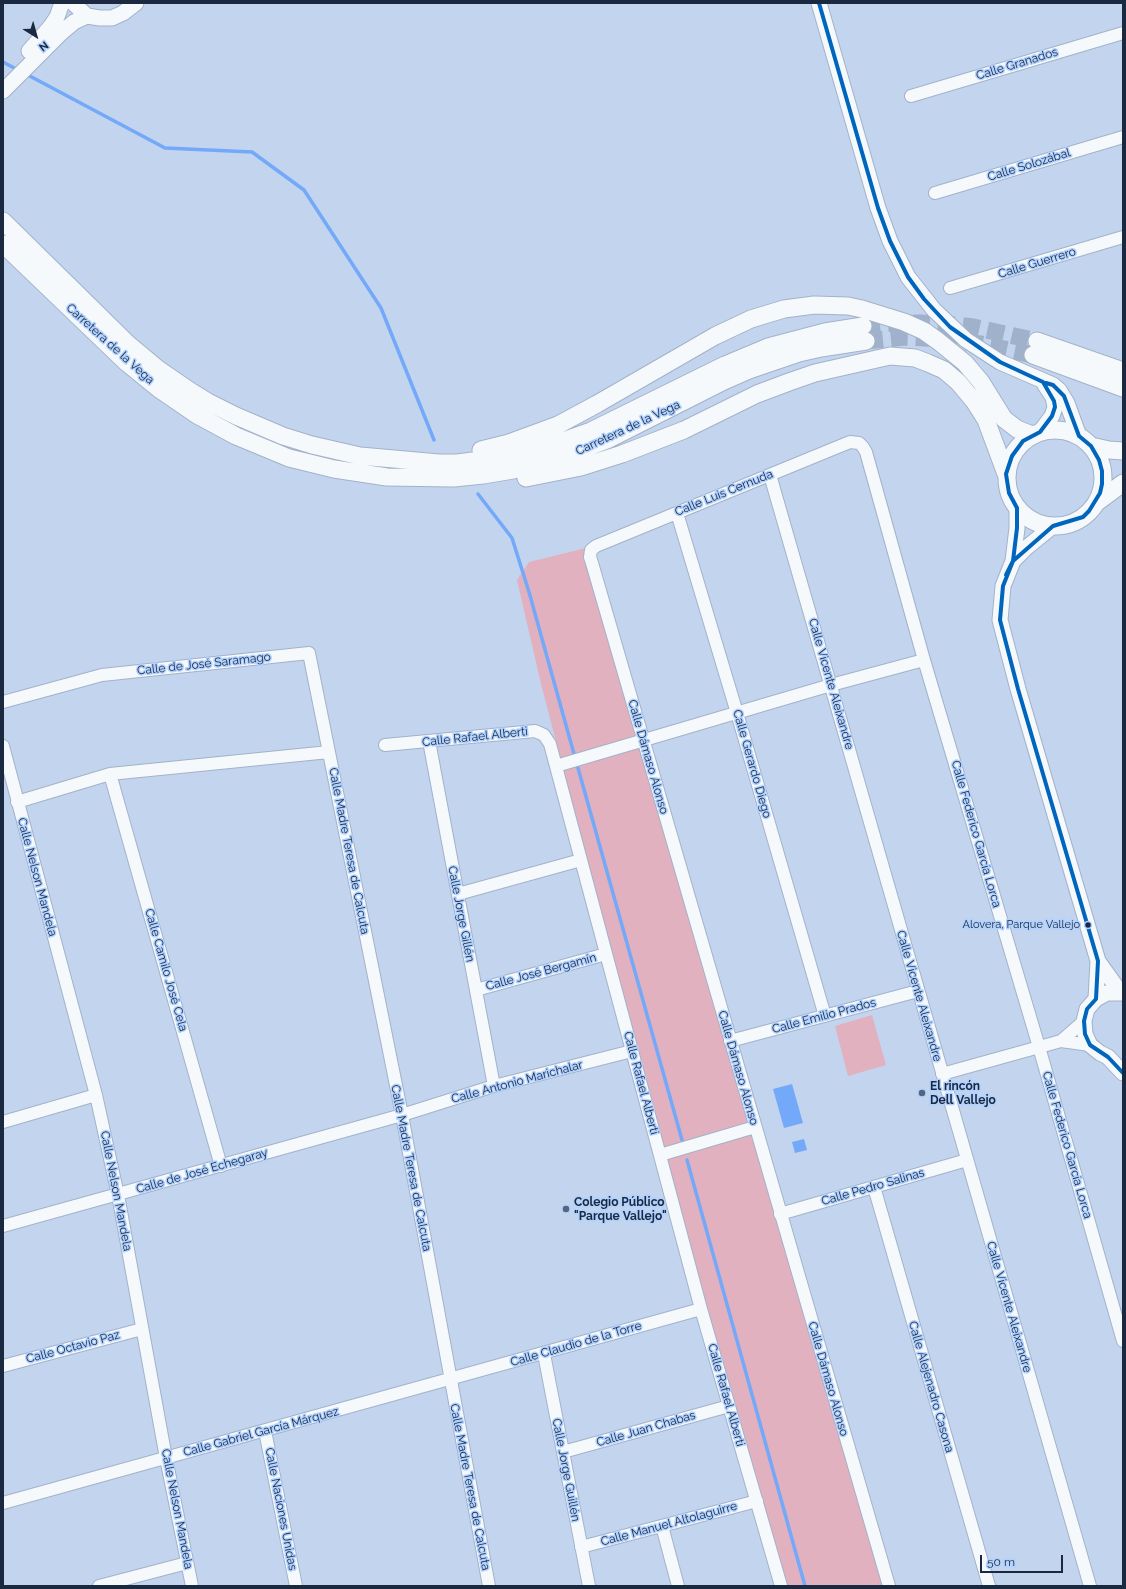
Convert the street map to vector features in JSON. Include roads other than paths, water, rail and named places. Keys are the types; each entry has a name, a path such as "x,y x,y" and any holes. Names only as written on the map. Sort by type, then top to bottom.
{"main road":[{"name":"Carretera de la Vega","path":"3,221 128,344 162,372 208,402 258,426 312,445 360,456 456,463 519,454 556,444 603,426 718,368 768,348 825,332 864,334 755,368 724,381 609,439 565,456 514,470 483,475 454,478 387,477 334,469 289,458 236,436 197,415 159,389 127,363 3,244"},
{"path":"421,461 509,443 539,433 597,404 733,327 766,314 784,309 814,305 848,306 862,309 904,322 924,331 954,353 964,363 981,382 1004,419 1017,428 1036,434"},
{"path":"1123,371 1035,348 1123,388"},
{"path":"387,477 430,487 480,485 532,477 581,466 622,454 668,437 757,394 789,382 829,370 890,356 915,358 944,370 958,382 974,401 986,420 1006,474 1009,493 1017,508 1026,516 1039,523 1054,526 1070,522 1082,517 1094,504 1123,483"},
{"path":"1006,474 1012,456 1023,441 1036,434 1053,429 1066,431 1085,441 1109,450 1123,451"},
{"path":"1085,441 1099,460 1102,471 1100,493 1094,504"}],"street":[{"path":"3,76 51,26 62,3"},
{"path":"73,3 87,16"},
{"path":"3,91 74,22 87,16 112,18 123,13 136,3"},
{"path":"819,3 878,208 890,241 901,265 915,288 950,327 1000,362 1053,386 1064,396 1085,441"},
{"name":"Calle Granados","path":"911,96 1123,33"},
{"name":"Calle Solozábal","path":"935,193 1123,137"},
{"name":"Calle Guerrero","path":"950,288 1123,237"},
{"path":"1036,434 1052,416 1055,407 1053,397 1043,382"},
{"name":"Calle Luis Cernuda","path":"591,550 596,546 850,442 859,443"},
{"name":"Calle Federico García Lorca","path":"859,443 866,452 924,660 1039,1047 1123,1341"},
{"name":"Calle Vicente Aleixandre","path":"770,475 966,1160 1090,1586"},
{"path":"1017,508 1017,528 1013,561 1003,586 1000,609 1002,632 1098,961 1096,999"},
{"name":"Calle Gerardo Diego","path":"677,513 825,1016"},
{"path":"1013,561 1026,548 1054,526"},
{"name":"Calle Dámaso Alonso","path":"591,550 590,557 592,564 889,1586"},
{"name":"Calle de José Saramago","path":"3,702 102,674 310,653 329,752"},
{"path":"556,766 831,685 924,660"},
{"name":"Calle Rafael Alberti","path":"385,745 535,731 544,735 550,744 701,1309 781,1586"},
{"name":"Calle Jorge Gillén","path":"429,741 494,1086"},
{"path":"3,746 17,802 110,774 329,752"},
{"name":"Calle Madre Teresa de Calcuta","path":"329,752 402,1115 489,1586"},
{"name":"Calle Camilo José Cela","path":"110,774 221,1166"},
{"name":"Calle Nelson Mandela","path":"17,802 96,1095 118,1195 166,1458 192,1586"},
{"path":"458,894 581,860"},
{"name":"Calle José Bergamín","path":"476,990 606,954"},
{"path":"1098,961 1121,992"},
{"name":"Calle Emilio Prados","path":"730,1041 918,991"},
{"path":"1121,992 1107,993 1096,999 1087,1009 1084,1021 1084,1034 1090,1045 1100,1053 1116,1057 1123,1073"},
{"path":"1061,1041 1084,1021"},
{"path":"942,1074 1061,1041 1090,1045"},
{"name":"Calle Antonio Marichalar","path":"402,1115 494,1086 632,1051"},
{"path":"3,1122 96,1095"},
{"name":"Calle de José Echegaray","path":"3,1226 402,1115"},
{"path":"660,1155 755,1127"},
{"name":"Calle Pedro Salinas","path":"780,1214 966,1160"},
{"name":"Calle Alejenadro Casona","path":"874,1187 989,1586"},
{"name":"Calle Claudio de la Torre","path":"450,1380 701,1309"},
{"name":"Calle Octavio Paz","path":"3,1366 142,1329"},
{"name":"Calle Jorge Guillén","path":"544,1354 589,1586"},
{"name":"Calle Gabriel García Márquez","path":"3,1504 450,1380"},
{"name":"Calle Juan Chabas","path":"563,1452 729,1406"},
{"name":"Calle Naciones Unidas","path":"265,1431 296,1586"},
{"name":"Calle Manuel Altolaguirre","path":"581,1546 757,1501"},
{"path":"662,1526 678,1586"},
{"path":"99,1586 187,1563"}],"water":[{"path":"792,1084 803,1123 784,1128 773,1089"},
{"path":"804,1139 807,1150 795,1153 792,1142"}],"waterway":[{"path":"3,62 18,70"},
{"path":"26,74 165,148 252,152 304,190 381,308 434,440"},
{"path":"478,494 512,538 529,592 574,754"},
{"path":"578,768 682,1140"},
{"path":"687,1160 805,1586"}],"tunnel":[{"path":"863,326 892,323 957,325 1037,341"},
{"path":"866,341 905,337 941,339 981,344 1033,355"}],"place":[{"name":"Alovera, Parque Vallejo","path":"1088,925"},
{"name":"El rincón Dell Vallejo","path":"922,1093"},
{"name":"Colegio Público \"Parque Vallejo\"","path":"566,1209"}]}
